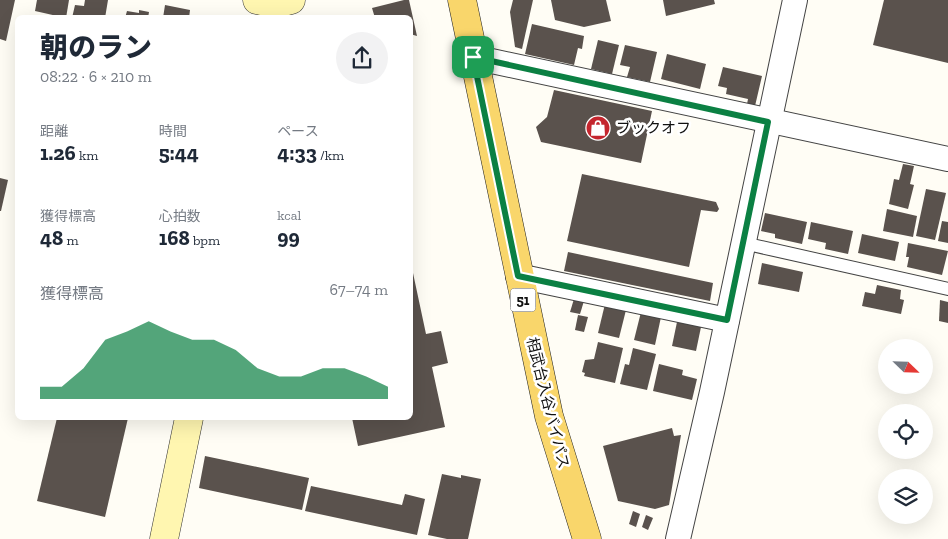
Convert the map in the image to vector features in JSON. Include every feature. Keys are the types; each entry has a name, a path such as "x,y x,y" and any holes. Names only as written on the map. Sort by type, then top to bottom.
{"main road":[{"name":"相武台入谷バイパス","path":"462,0 518,276 549,416 587,539"}],"street":[{"path":"678,539 795,0"},
{"path":"473,57 948,160"},
{"path":"518,276 727,320"},
{"path":"164,539 189,420"}],"lane":[{"path":"743,243 948,289"}],"building":[{"path":"0,0 15,0 6,41 0,39"},
{"path":"37,0 69,0 66,15 53,15 35,11"},
{"path":"85,0 108,0 106,15 73,15 75,5 84,6"},
{"path":"409,0 412,15 374,15 372,8"},
{"path":"513,0 533,0 522,49 515,47 510,12"},
{"path":"551,0 606,0 611,21 584,27 555,20"},
{"path":"663,0 714,0 715,4 666,16"},
{"path":"884,0 948,0 948,63 873,45"},
{"path":"165,5 190,10 189,15 163,15"},
{"path":"139,10 149,12 148,15 126,15 127,11 139,13"},
{"path":"413,18 417,36 413,35"},
{"path":"532,24 584,36 582,49 578,48 574,65 525,54"},
{"path":"598,40 619,45 612,74 591,69"},
{"path":"625,45 657,52 650,82 627,77 630,67 620,65"},
{"path":"667,54 706,64 700,89 661,79"},
{"path":"723,67 762,76 755,106 747,104 748,99 726,94 727,88 718,86"},
{"path":"554,90 652,111 641,163 541,142 536,127 547,117"},
{"path":"903,164 914,166 910,184 914,185 908,209 889,204 894,179 899,180"},
{"path":"582,174 716,202 719,209 717,212 701,210 689,267 567,241"},
{"path":"0,178 8,180 1,211 0,211"},
{"path":"926,189 946,193 935,240 916,236"},
{"path":"887,209 917,216 913,237 883,231"},
{"path":"765,213 807,222 802,244 775,238 775,234 761,231"},
{"path":"942,221 948,222 948,243 938,241"},
{"path":"811,222 853,231 848,254 825,249 826,243 808,239"},
{"path":"862,234 899,242 895,261 858,253"},
{"path":"908,243 948,251 942,275 907,267 909,257 906,257"},
{"path":"568,252 713,283 710,301 564,271"},
{"path":"762,263 803,272 799,292 758,284"},
{"path":"413,273 426,334 441,331 448,363 432,367 445,427 358,446 352,420 413,420"},
{"path":"877,285 901,290 900,299 904,300 901,314 862,306 865,292 875,294"},
{"path":"574,299 584,301 580,314 570,312"},
{"path":"940,300 948,302 948,323 939,321"},
{"path":"605,304 626,310 619,338 598,333"},
{"path":"641,312 661,317 655,345 634,340"},
{"path":"578,315 588,317 584,332 575,330"},
{"path":"677,322 701,327 696,351 672,346"},
{"path":"598,342 623,348 615,383 584,376 585,373 582,372 585,360 594,359"},
{"path":"633,348 656,354 647,390 620,384 625,364 629,365"},
{"path":"659,364 683,370 682,375 697,379 692,400 653,391"},
{"path":"57,420 128,420 105,517 37,501"},
{"path":"672,428 674,436 681,435 669,505 655,509 618,501 603,446"},
{"path":"205,456 309,478 302,510 199,488"},
{"path":"442,474 461,478 461,475 481,479 468,539 447,539 428,535"},
{"path":"311,486 402,505 405,494 425,499 417,535 305,511"},
{"path":"633,511 640,514 636,527 629,524"},
{"path":"646,515 653,518 648,530 642,527"}],"place":[{"name":"ブックオフ","path":"598,128"}],"route":[{"path":"473,57 768,122 727,320 518,276 473,57"}]}
